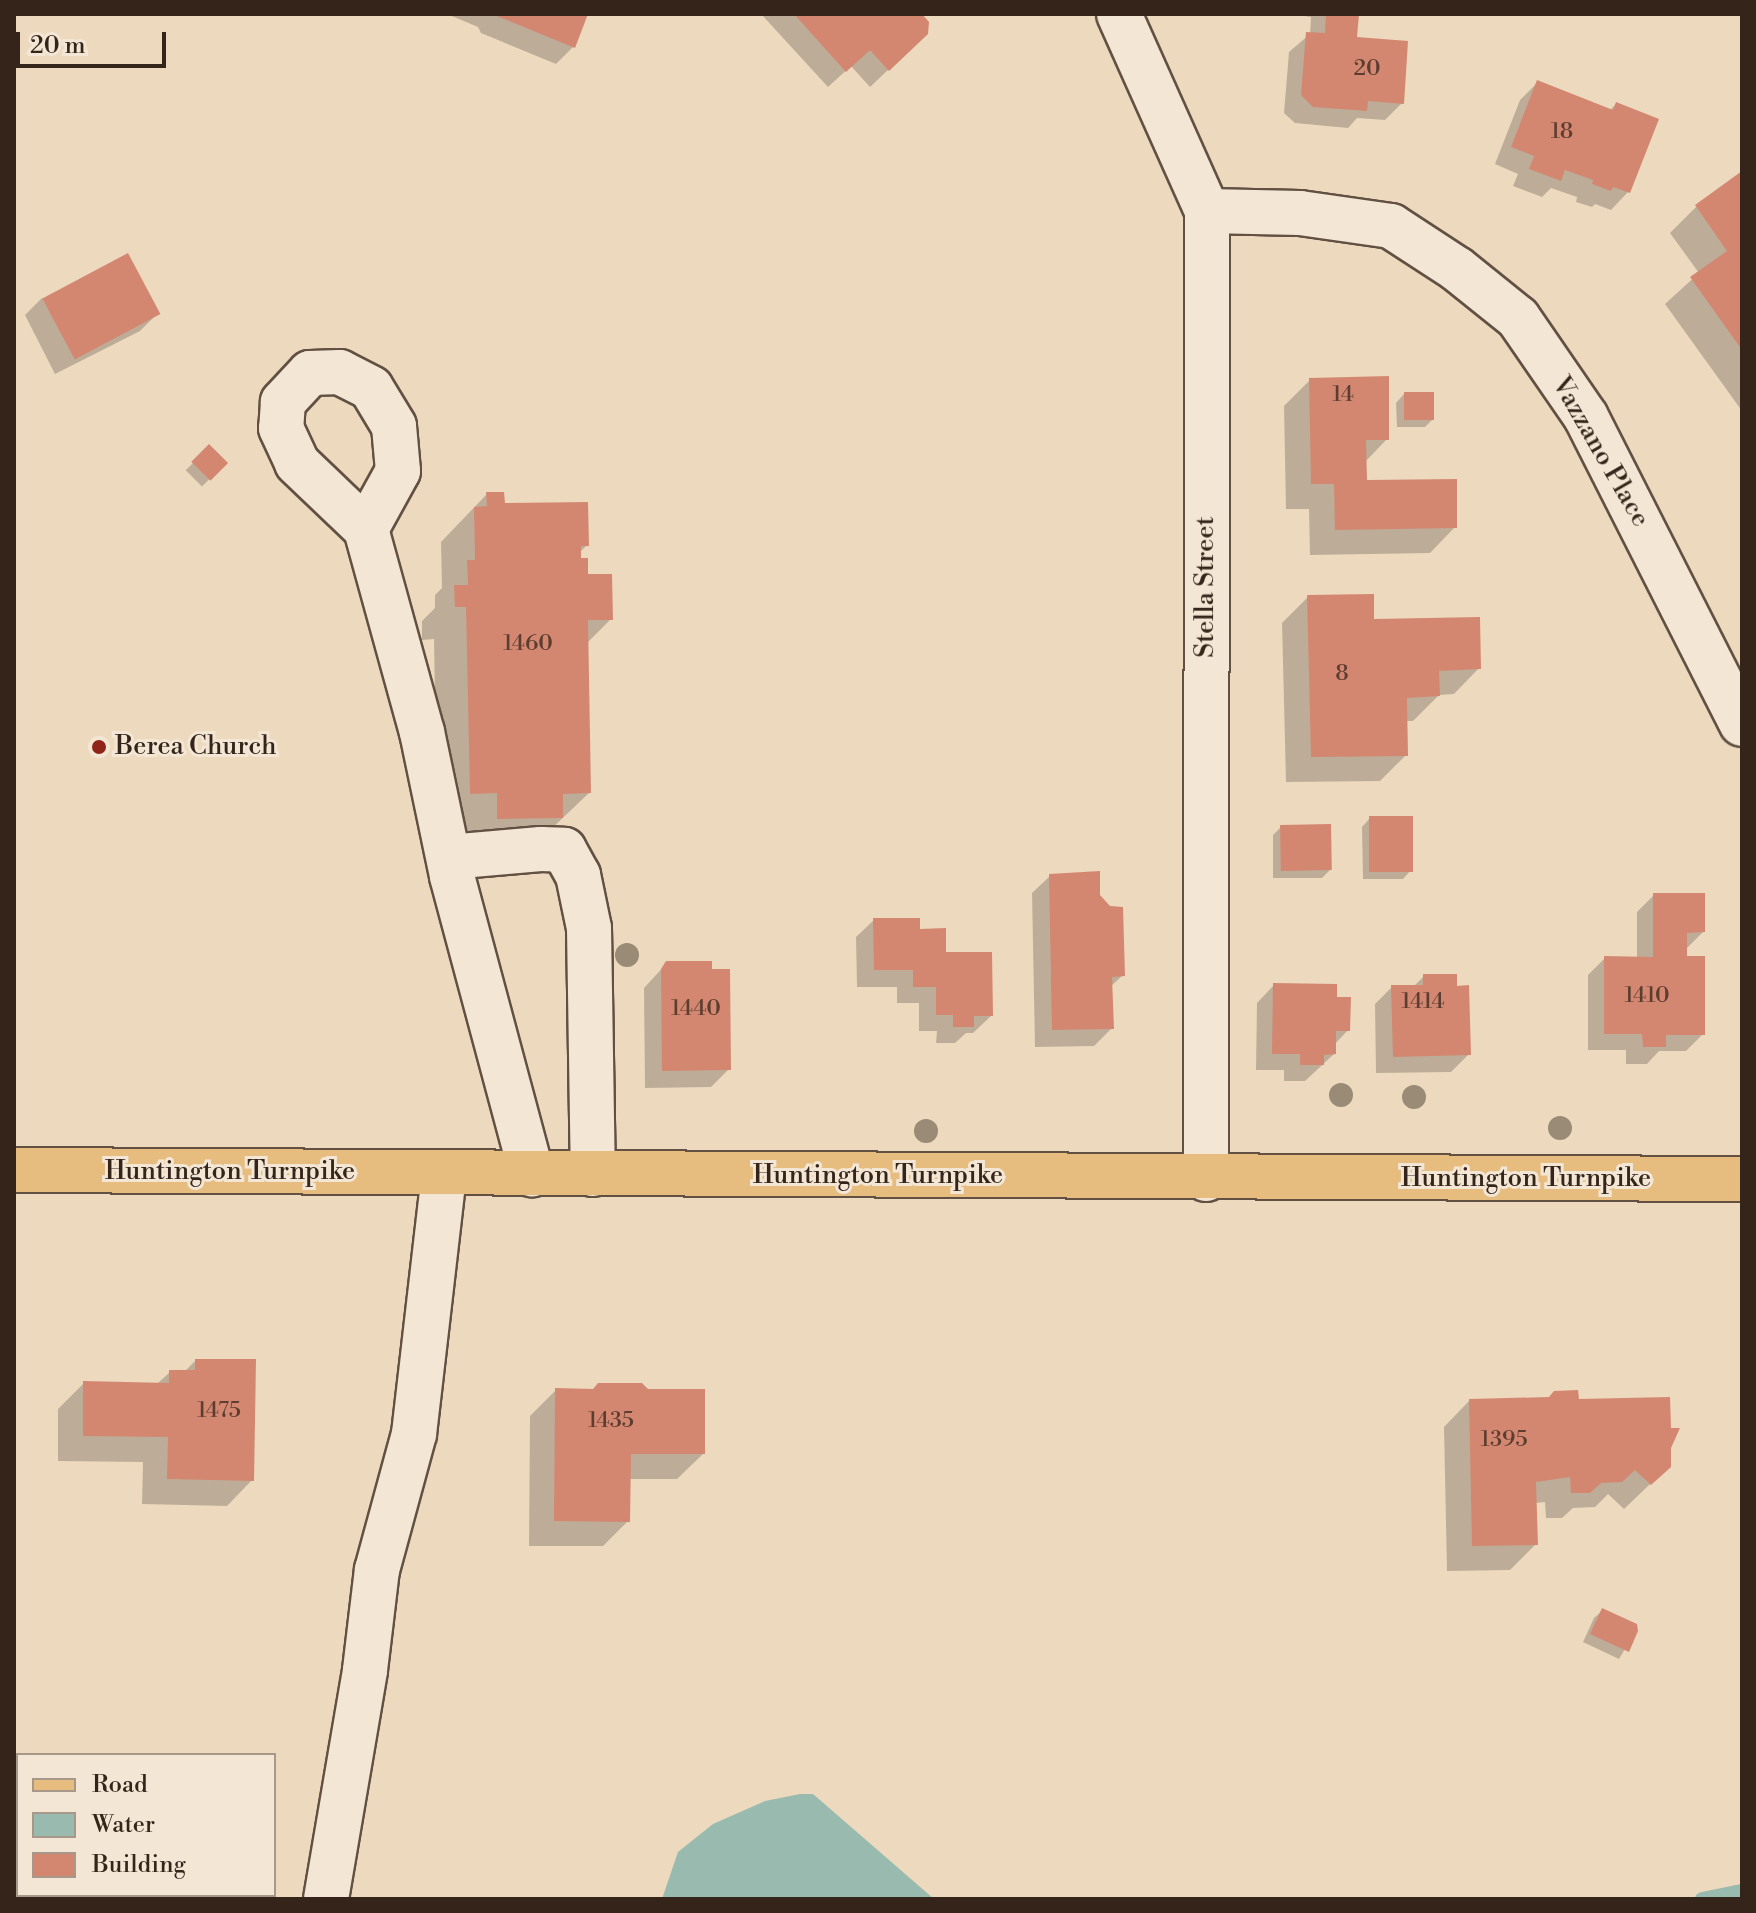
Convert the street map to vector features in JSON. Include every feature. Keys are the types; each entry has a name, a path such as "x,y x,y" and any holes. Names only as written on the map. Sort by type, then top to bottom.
{"main road":[{"name":"Huntington Turnpike","path":"14,1170 1206,1179 1742,1179"}],"street":[{"name":"Stella Street","path":"1119,14 1207,211 1206,1179"},
{"name":"Vazzano Place","path":"1207,211 1300,213 1391,226 1457,269 1518,318 1586,417 1742,724"},
{"path":"366,529 422,732 449,857 532,1174"},
{"path":"449,857 564,850 578,875 589,928 593,1174"},
{"path":"326,1899 365,1670 377,1570 414,1434 444,1175"}],"water":[{"path":"813,1794 934,1899 662,1899 678,1852 713,1824 765,1801"}],"building":[{"path":"492,14 588,14 575,48"},
{"path":"794,14 922,14 929,22 928,34 889,71 870,50 846,72"},
{"path":"1326,14 1359,14 1357,37 1408,41 1404,104 1368,101 1367,111 1313,107 1301,95 1306,32 1325,33"},
{"path":"1537,80 1613,110 1616,102 1659,119 1630,193 1613,187 1611,191 1592,184 1593,180 1565,170 1561,181 1529,169 1534,156 1511,147"},
{"path":"1742,171 1742,350 1690,277 1727,251 1695,205"},
{"path":"128,253 160,314 75,359 42,299"},
{"path":"1389,376 1389,440 1366,440 1367,480 1457,479 1457,528 1335,530 1334,484 1311,484 1309,378"},
{"path":"1404,392 1434,392 1434,420 1404,420"},
{"path":"209,444 228,463 210,481 191,462"},
{"path":"486,492 504,492 505,503 588,502 589,546 581,546 581,558 588,558 588,574 612,574 613,620 588,620 591,793 563,794 563,818 497,819 497,793 470,794 466,607 455,607 454,585 468,585 467,560 475,560 474,507 487,506"},
{"path":"1374,594 1374,619 1480,617 1481,669 1439,671 1440,696 1407,698 1408,756 1311,757 1307,595"},
{"path":"1369,816 1413,816 1413,872 1369,872"},
{"path":"1331,824 1332,870 1281,871 1280,825"},
{"path":"1100,871 1100,895 1110,906 1123,907 1125,976 1112,977 1114,1029 1052,1030 1049,874"},
{"path":"1653,893 1705,893 1705,932 1687,933 1687,956 1705,956 1705,1035 1666,1035 1666,1047 1643,1047 1642,1034 1604,1034 1604,956 1653,957"},
{"path":"873,918 920,918 920,929 946,928 946,952 992,952 993,1016 974,1016 974,1027 953,1027 953,1015 936,1015 936,987 913,987 913,970 874,970"},
{"path":"666,961 712,961 712,969 730,969 731,1070 662,1071 661,969"},
{"path":"1423,974 1457,974 1457,986 1469,985 1471,1055 1393,1057 1391,985 1423,985"},
{"path":"1273,983 1337,984 1337,997 1351,997 1350,1031 1336,1031 1336,1054 1324,1055 1324,1065 1300,1065 1300,1054 1272,1054"},
{"path":"195,1359 256,1359 254,1481 167,1479 168,1437 83,1436 83,1381 169,1383 169,1370 195,1370"},
{"path":"598,1383 642,1383 648,1389 705,1389 705,1454 631,1454 630,1522 554,1521 555,1388 593,1389"},
{"path":"1578,1390 1579,1399 1670,1397 1671,1428 1680,1428 1671,1448 1671,1467 1651,1485 1635,1470 1622,1482 1601,1483 1590,1493 1571,1493 1570,1477 1536,1482 1538,1545 1472,1546 1469,1399 1549,1397 1554,1391"},
{"path":"1602,1608 1637,1624 1638,1631 1629,1652 1590,1634"}],"waterway":[{"path":"1702,1899 1742,1891"}],"place":[{"name":"Berea Church","path":"99,747"}]}
